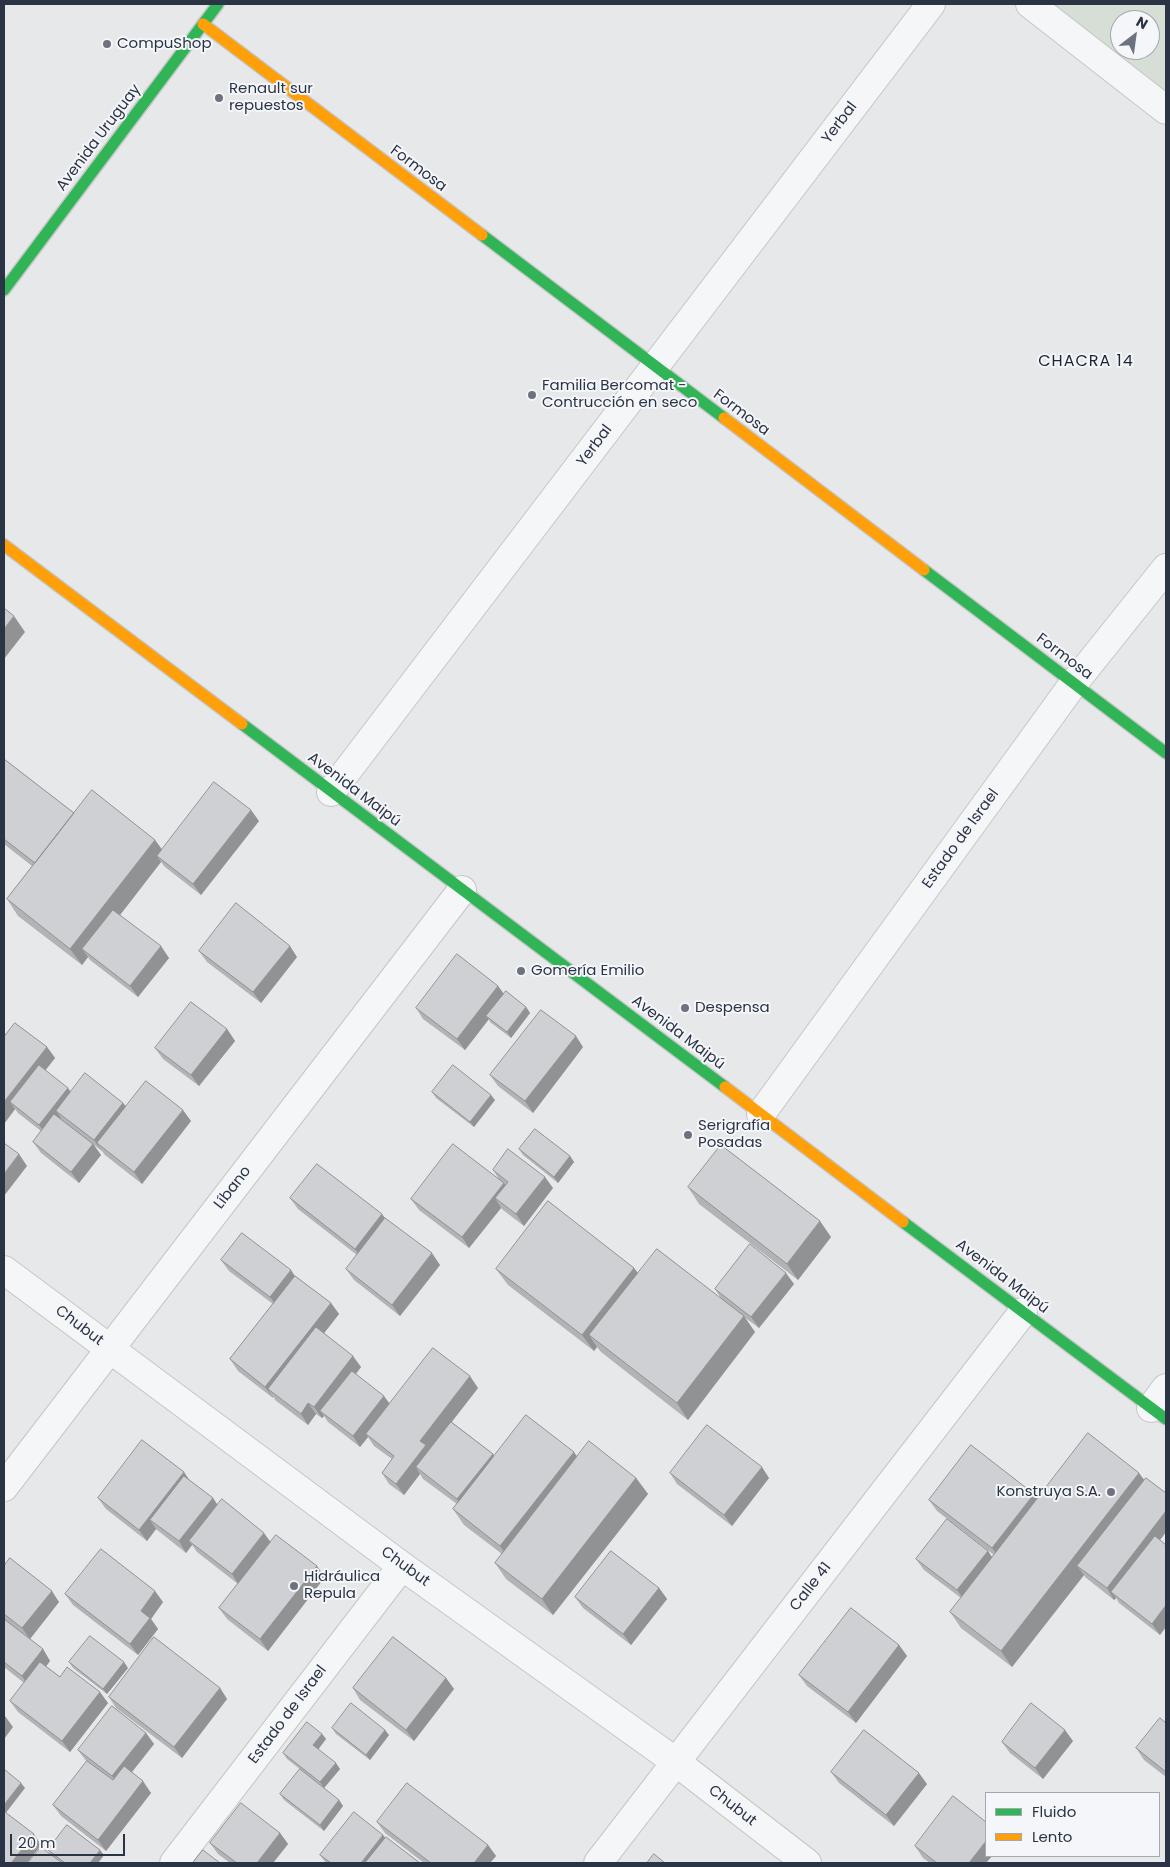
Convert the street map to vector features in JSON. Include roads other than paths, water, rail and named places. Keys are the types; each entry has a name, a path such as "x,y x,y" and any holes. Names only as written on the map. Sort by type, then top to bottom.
{"main road":[{"name":"Avenida Uruguay","path":"4,290 218,4"},
{"name":"Formosa","path":"203,24 1166,753"},
{"name":"Avenida Maipú","path":"4,545 1023,1312 1161,1405"}],"street":[{"name":"Yerbal","path":"331,792 931,4"},
{"path":"1030,4 1166,110"},
{"name":"Estado de Israel","path":"761,1114 1074,683 1166,568"},
{"name":"Líbano","path":"4,1487 462,890"},
{"name":"Chubut","path":"4,1270 402,1566 676,1762 807,1863"},
{"name":"Calle 41","path":"598,1863 1023,1312"},
{"name":"Estado de Israel","path":"174,1863 402,1566"}],"place":[{"name":"CompuShop","path":"107,44"},
{"name":"Renault sur repuestos","path":"219,98"},
{"name":"Familia Bercomat - Contrucción en seco","path":"532,395"},
{"name":"Gomería Emilio","path":"521,971"},
{"name":"Despensa","path":"685,1008"},
{"name":"Serigrafía Posadas","path":"688,1135"},
{"name":"Konstruya S.A.","path":"1111,1492"},
{"name":"Hidráulica Repula","path":"294,1586"}],"district":[{"name":"CHACRA 14","path":"1086,362"}]}
